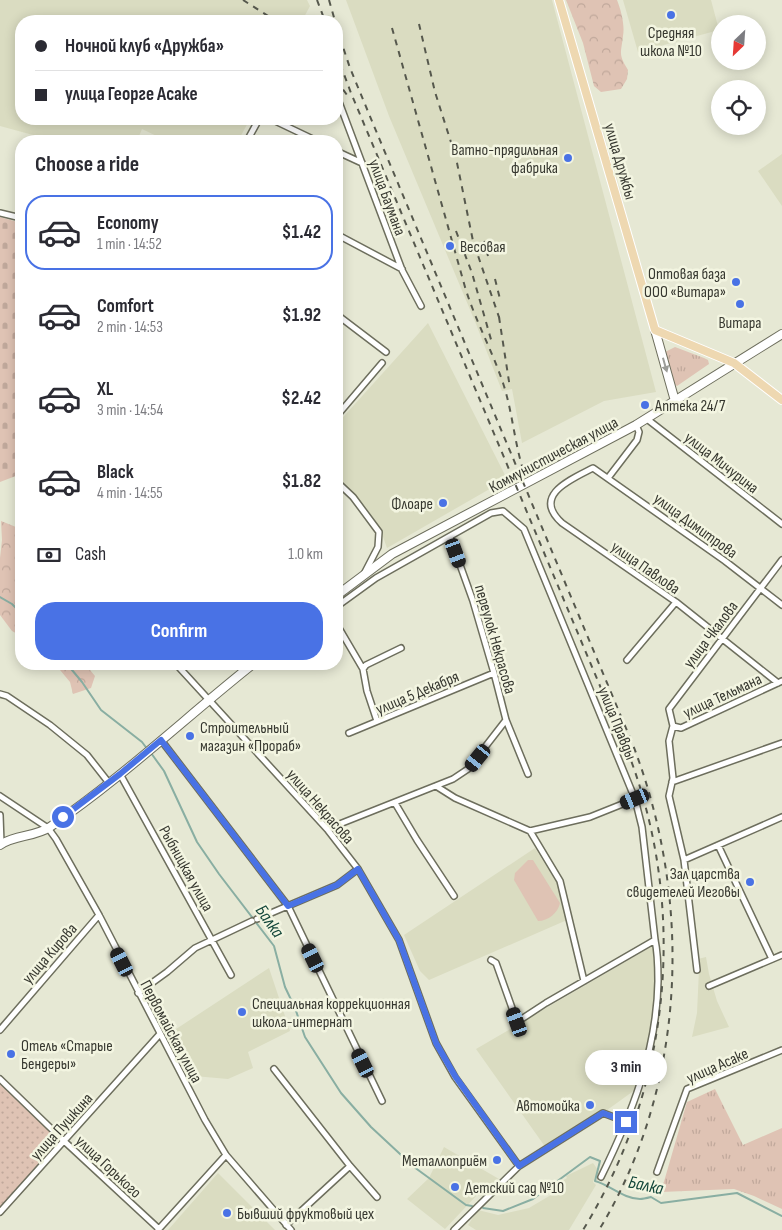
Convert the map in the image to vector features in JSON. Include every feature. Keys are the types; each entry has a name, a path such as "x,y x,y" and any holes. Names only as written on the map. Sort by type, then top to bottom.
{"main road":[{"name":"улица Дружбы","path":"559,0 675,401"},
{"path":"655,330 734,363 782,400"},
{"name":"Коммунистическая улица","path":"343,590 392,554 647,419 782,334"},
{"path":"1,844 48,828 120,774 246,670"}],"street":[{"name":"улица Баумана","path":"343,113 402,270 421,306"},
{"path":"284,125 304,135"},
{"path":"343,154 362,163"},
{"path":"0,213 15,217"},
{"path":"343,238 402,270"},
{"path":"343,319 386,352"},
{"path":"343,409 382,363"},
{"name":"улица Мичурина","path":"647,419 782,524"},
{"path":"608,478 636,440 639,432 636,425"},
{"name":"улица Димитрова","path":"593,468 782,605"},
{"name":"улица Павлова","path":"593,468 555,490 551,502 554,516 676,602 780,682"},
{"path":"343,489 353,498 379,532 378,547 364,574"},
{"name":"улица Правды","path":"450,537 491,513 504,510 524,528 635,799 642,827 658,953 657,1005 646,1064 620,1138 601,1177"},
{"path":"343,602 376,578 450,537"},
{"name":"переулок Некрасова","path":"450,537 473,601 506,720 528,774"},
{"name":"улица Чкалова","path":"673,726 669,709 782,560"},
{"path":"627,660 676,602"},
{"path":"343,635 363,669 367,691 377,722"},
{"path":"363,669 366,664 401,648"},
{"name":"улица Некрасова","path":"182,670 327,829 358,869 399,940 436,1043 455,1076 519,1166"},
{"name":"улица 5 Декабря","path":"348,733 494,673"},
{"name":"улица Тельмана","path":"673,726 681,728 780,682"},
{"path":"0,694 7,696 50,725 87,755 109,782"},
{"path":"327,829 452,779 468,769 506,720"},
{"path":"673,726 669,741 673,773 669,792 684,860 697,970"},
{"path":"161,740 288,906 382,1101"},
{"path":"672,782 782,743"},
{"name":"Рыбницкая улица","path":"120,774 231,975"},
{"path":"436,786 455,798 530,831 560,881 584,981"},
{"name":"Первомайская улица","path":"0,796 48,828 99,915 159,1035 226,1155 291,1230"},
{"path":"530,831 590,817 635,799"},
{"path":"395,803 454,896"},
{"path":"0,815 1,844"},
{"path":"684,860 782,817"},
{"path":"718,845 772,959"},
{"path":"138,993 188,953 212,939 337,885 358,869"},
{"name":"улица Кирова","path":"0,1030 99,915"},
{"path":"490,960 496,963 517,1022 546,1002 655,940"},
{"path":"709,986 782,955"},
{"name":"улица Пушкина","path":"0,1212 159,1035"},
{"name":"улица Асаке","path":"657,1172 687,1089 782,1050"},
{"path":"274,1068 350,1166 377,1197"},
{"name":"улица Горького","path":"0,1078 158,1229"},
{"path":"454,1230 519,1166 603,1113 626,1122"},
{"path":"158,1229 226,1155"},
{"path":"286,1225 350,1166"}],"shaded area":[{"path":"0,0 307,0 310,6 305,15 15,15 15,125 247,125 241,135 154,135 142,129 140,135 33,135 0,126"},
{"path":"346,0 552,0 656,392 604,401 522,443 512,389 502,391 389,116"},
{"name":"Средняя школа №10","path":"623,0 711,0 715,15 711,15 711,32 638,52"},
{"path":"782,154 782,206 758,171"},
{"path":"428,323 507,479 387,548 382,534 343,481 343,417"},
{"path":"535,848 557,883 567,920 429,980 420,971 404,935"},
{"path":"656,944 657,1005 639,1087 603,1113 546,1148 476,1049"},
{"path":"706,957 717,1001 729,1027 692,1037 697,1013 698,959"},
{"name":"Специальная коррекционная школа-интернат","path":"269,968 290,1031 248,1052 253,1068 228,1079 194,1076 170,1033"},
{"name":"Детский сад №10","path":"444,1147 499,1179 482,1196 477,1195 445,1229 407,1199 429,1178"},
{"path":"593,1163 598,1170 593,1182 596,1185 569,1230 476,1230 468,1225 478,1210 498,1215 529,1208 556,1192 553,1187 567,1178 566,1176"},
{"path":"218,1173 275,1230 168,1230"}],"green space":[{"path":"566,0 617,0 623,27 621,57 628,70 627,79 621,89 601,92 594,86 583,43"},
{"path":"0,217 15,221 15,476 0,482"},
{"path":"675,347 708,360 709,364 677,386 674,384 665,352"},
{"path":"1,521 15,527 15,633 0,615 0,558 2,540"},
{"path":"60,670 90,670 95,676 91,688 73,694 70,682"},
{"path":"528,860 533,860 560,903 555,913 542,921 538,921 514,880 515,873"},
{"path":"0,1084 60,1141 0,1210"},
{"path":"715,1089 743,1145 782,1128 782,1209 734,1189 661,1192 687,1102"}],"waterway":[{"name":"Балка","path":"0,597 15,607"},
{"name":"Балка","path":"72,670 101,710 142,742 148,750"},
{"name":"Балка","path":"151,753 164,771 197,842 274,946 285,987 305,1037 341,1093 371,1127 414,1167 466,1205 472,1206"},
{"name":"Балка","path":"483,1208 503,1211 533,1199 590,1157 600,1161 595,1181 628,1197 640,1199 651,1197 661,1203 737,1193 782,1216"}],"railway":[{"path":"243,0 267,15"},
{"path":"317,0 323,15"},
{"path":"329,0 333,15"},
{"path":"419,24 435,92 456,158 473,241 501,323"},
{"path":"392,28 465,287 506,393 522,466"},
{"path":"343,47 350,68 633,745 652,805 665,866 672,929 672,992 664,1054 650,1115 628,1174 599,1230"},
{"path":"343,72 629,755 648,814 659,875 664,936 661,997 652,1058 636,1117 613,1175 583,1230"},
{"path":"343,90 347,95"},
{"path":"456,231 472,273 492,343"},
{"path":"484,241 488,256"},
{"path":"495,279 500,299"},
{"path":"499,317 510,388"}],"place":[{"name":"Средняя школа №10","path":"671,15"},
{"name":"Ватно-прядильная фабрика","path":"568,158"},
{"name":"Весовая","path":"450,246"},
{"name":"Оптовая база ООО «Витара»","path":"736,282"},
{"name":"Витара","path":"740,304"},
{"name":"Аптека 24/7","path":"645,405"},
{"name":"Флоаре","path":"443,503"},
{"name":"Строительный магазин «Прораб»","path":"190,736"},
{"name":"Зал царства свидетелей Иеговы","path":"750,882"},
{"name":"Специальная коррекционная школа-интернат","path":"242,1012"},
{"name":"Отель «Старые Бендеры»","path":"11,1054"},
{"name":"Автомойка","path":"590,1105"},
{"name":"Металлоприём","path":"497,1160"},
{"name":"Детский сад №10","path":"455,1187"},
{"name":"Бывший фруктовый цех","path":"227,1213"}],"route":[{"path":"63,817 161,740 288,906 337,885 358,869 399,940 426,1010 436,1043 455,1076 519,1166 603,1113 626,1122"}]}
